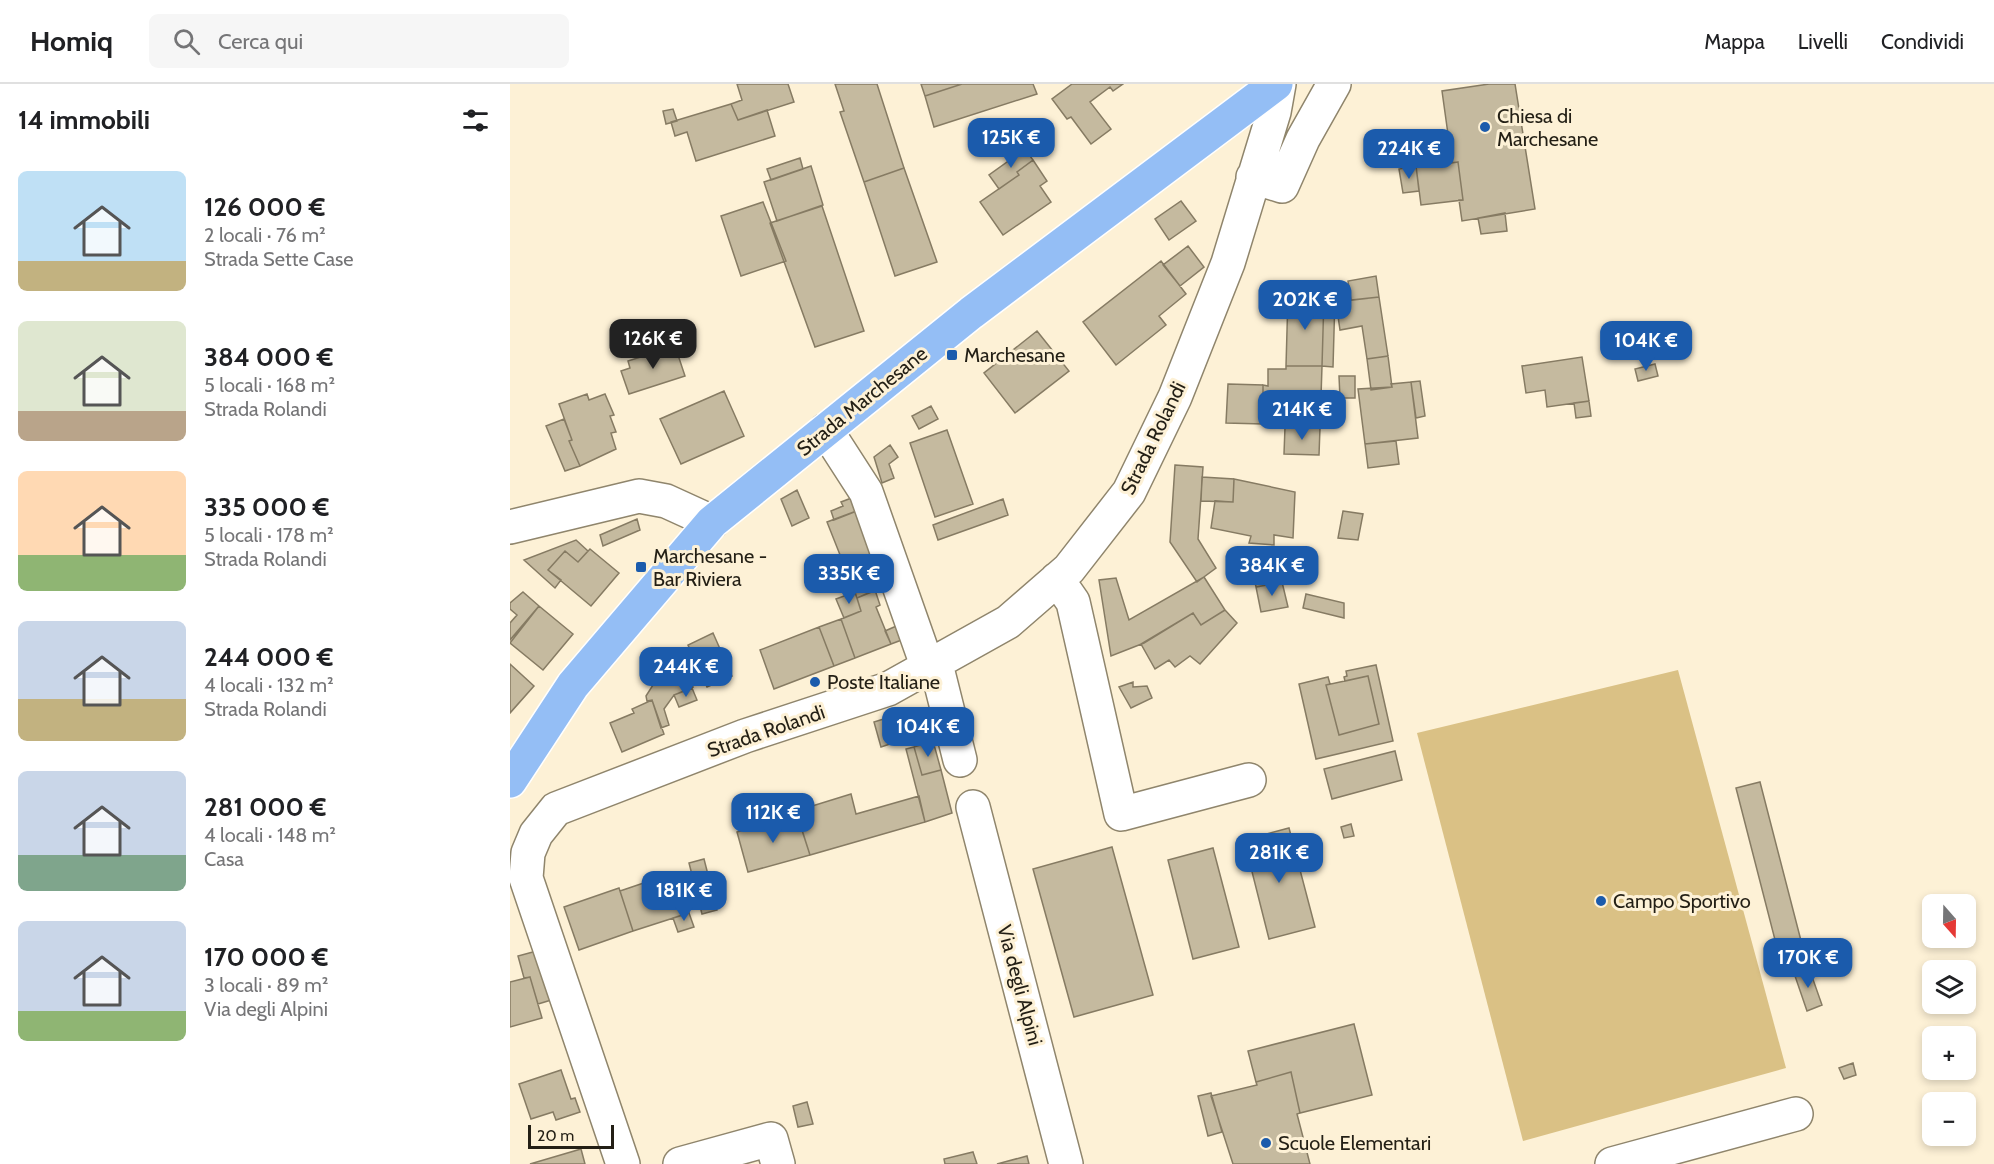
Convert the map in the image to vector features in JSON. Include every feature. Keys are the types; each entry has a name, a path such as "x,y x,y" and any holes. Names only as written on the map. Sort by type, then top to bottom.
{"main road":[{"name":"Strada Marchesane","path":"510,782 573,685 712,522 971,313 1277,84"}],"street":[{"name":"Strada Rolandi","path":"623,1164 519,859 556,809 745,736 888,690 1008,622 1069,569 1129,492 1175,397 1228,263 1274,112 1277,84"},
{"path":"1253,177 1282,186 1303,139 1334,84"},
{"path":"826,430 866,492 932,666 960,760"},
{"path":"510,527 639,496 666,501 712,522"},
{"path":"1057,579 1073,602 1121,814 1249,780"},
{"name":"Via degli Alpini","path":"973,807 1066,1164"},
{"path":"1612,1164 1796,1114"},
{"path":"680,1164 771,1139 778,1164"}],"shaded area":[{"name":"Campo Sportivo","path":"1678,670 1786,1068 1523,1141 1417,733"}],"building":[{"path":"737,84 788,84 794,102 738,120 731,104 742,100"},
{"path":"835,84 877,84 904,168 864,182 840,112 844,111"},
{"path":"921,84 962,84 925,96"},
{"path":"962,84 1033,84 1037,94 934,127 925,96"},
{"path":"1072,84 1123,84 1113,91 1110,87 1090,102 1111,129 1091,144 1071,117 1067,119 1052,99"},
{"name":"Chiesa di Marchesane","path":"1489,84 1515,84 1535,209 1462,221 1459,200 1463,200 1458,162 1452,163 1442,91"},
{"path":"731,104 738,120 767,110 775,136 696,161 687,132 675,136 671,122"},
{"path":"673,109 677,121 666,124 663,111"},
{"path":"1025,149 1033,160 1017,172 1019,175 999,189 989,175"},
{"path":"800,158 803,169 771,180 767,169"},
{"path":"1033,160 1047,181 1040,186 1051,202 1003,235 980,202 1019,175 1017,172"},
{"path":"1458,162 1463,200 1421,205 1416,166"},
{"path":"811,166 823,205 777,221 764,182"},
{"path":"1416,166 1419,191 1403,193 1399,169"},
{"path":"904,168 937,262 895,276 864,182"},
{"path":"1181,201 1196,221 1169,240 1155,219"},
{"path":"763,202 786,261 741,276 721,216"},
{"path":"822,206 864,331 815,347 770,223"},
{"path":"1505,213 1507,231 1481,234 1478,218"},
{"path":"1188,246 1204,267 1180,286 1163,265"},
{"path":"1161,261 1186,294 1159,316 1166,325 1116,365 1083,322"},
{"path":"1376,276 1379,297 1351,300 1348,281"},
{"path":"1288,296 1324,297 1322,366 1286,366"},
{"path":"1324,297 1335,297 1333,367 1322,366"},
{"path":"1379,297 1388,356 1367,359 1362,326 1340,330 1336,302"},
{"path":"1037,331 1069,371 1015,413 984,373"},
{"path":"675,346 685,376 629,394 621,371 630,368 628,361"},
{"path":"1388,356 1392,387 1371,390 1367,359"},
{"path":"1582,357 1589,401 1547,407 1545,390 1526,393 1522,366"},
{"path":"1655,364 1658,376 1638,381 1635,369"},
{"path":"1286,366 1322,366 1320,428 1263,424 1263,385 1268,386 1268,369 1286,369"},
{"path":"1339,376 1355,376 1355,398 1340,398"},
{"path":"1420,381 1425,416 1416,418 1411,382"},
{"path":"1411,382 1418,438 1365,444 1358,389 1392,387 1391,384"},
{"path":"1228,384 1263,385 1263,424 1226,423"},
{"path":"724,391 744,436 681,464 660,419"},
{"path":"587,394 589,400 605,394 614,415 610,416 616,432 611,433 616,449 580,466 569,441 572,440 559,404"},
{"path":"1589,401 1591,416 1576,418 1574,403"},
{"path":"931,406 938,419 919,429 912,416"},
{"path":"564,419 572,440 569,441 580,466 565,471 546,426"},
{"path":"1285,427 1320,428 1319,455 1284,454"},
{"path":"947,430 973,504 935,517 910,443"},
{"path":"1396,441 1399,464 1368,468 1365,444"},
{"path":"890,445 898,457 889,464 894,478 882,483 874,457"},
{"path":"1175,465 1203,467 1198,539 1216,568 1197,582 1170,542"},
{"path":"1202,477 1234,479 1233,502 1201,501"},
{"path":"1234,479 1295,492 1293,538 1274,535 1274,545 1249,543 1251,536 1211,528 1215,501 1233,502"},
{"path":"797,490 809,518 792,526 781,499"},
{"path":"862,494 867,507 834,520 831,511 843,506 841,502"},
{"path":"1003,499 1008,515 938,540 933,525"},
{"path":"867,507 887,559 848,575 827,522"},
{"path":"1343,511 1363,514 1358,540 1338,538"},
{"path":"637,519 640,530 603,546 600,535"},
{"path":"576,540 588,551 578,562 565,551 548,570 561,580 555,588 524,560"},
{"path":"590,549 619,573 591,606 548,570 565,551 578,562"},
{"path":"1278,557 1282,582 1256,587 1251,562"},
{"path":"887,559 896,582 857,598 848,575"},
{"path":"1204,577 1225,610 1201,625 1193,613 1144,643 1111,656 1099,580 1116,578 1129,620"},
{"path":"1282,582 1288,607 1261,612 1256,587"},
{"path":"875,590 880,605 876,607 891,644 855,658 841,619 861,611 857,598"},
{"path":"523,592 539,606 510,640 510,623 517,615 510,609 510,603"},
{"path":"855,592 861,611 844,618 836,599"},
{"path":"1306,594 1344,603 1344,618 1303,608"},
{"path":"539,606 573,634 543,670 510,643"},
{"path":"1225,610 1237,623 1200,664 1190,656 1175,667 1169,660 1155,669 1141,644 1193,613 1201,625"},
{"path":"841,619 855,658 834,666 819,627"},
{"path":"901,624 907,638 891,644 885,631"},
{"path":"819,627 834,666 774,689 760,650"},
{"path":"713,633 732,676 707,687 688,645"},
{"path":"510,664 534,686 510,713"},
{"path":"1376,665 1393,741 1316,759 1299,684 1328,677 1330,684 1326,685 1339,735 1379,724 1368,676 1345,681 1344,677 1347,676 1346,671"},
{"path":"683,666 693,687 674,695 664,709 669,725 661,728 652,700 647,701 646,696 658,677"},
{"path":"1368,676 1379,724 1339,735 1326,685"},
{"path":"1133,682 1133,687 1147,686 1152,698 1131,708 1119,687"},
{"path":"692,688 697,700 679,707 674,695"},
{"path":"652,700 664,734 622,752 610,723 634,713 632,709"},
{"path":"890,717 896,742 881,747 874,722"},
{"path":"933,741 941,770 922,775 914,747"},
{"path":"914,747 922,775 941,770 952,813 925,822 906,749"},
{"path":"1395,751 1402,780 1332,799 1324,769"},
{"path":"1760,782 1806,960 1782,967 1736,788"},
{"path":"851,794 856,814 919,796 925,822 810,855 796,811"},
{"path":"797,815 810,855 748,872 737,832"},
{"path":"1351,824 1354,836 1344,838 1341,827"},
{"path":"1289,828 1315,927 1269,939 1244,840"},
{"path":"1112,847 1153,995 1074,1017 1033,869"},
{"path":"1213,848 1239,947 1193,959 1168,860"},
{"path":"704,859 717,910 702,914 689,863"},
{"path":"676,872 689,913 633,931 620,891"},
{"path":"619,888 633,931 579,950 564,907"},
{"path":"689,913 694,927 678,932 673,918"},
{"path":"544,949 558,998 538,1004 530,977 524,978 518,956"},
{"path":"1809,968 1822,1005 1807,1011 1794,973"},
{"path":"530,977 542,1018 510,1027 510,982"},
{"path":"1354,1024 1372,1095 1300,1113 1291,1072 1256,1082 1248,1051"},
{"path":"1853,1063 1856,1075 1844,1079 1839,1068"},
{"path":"561,1070 571,1099 575,1098 580,1112 556,1120 553,1112 531,1119 519,1084"},
{"path":"1291,1072 1300,1113 1297,1114 1310,1164 1233,1164 1211,1096 1257,1085 1256,1082"},
{"path":"1211,1093 1222,1132 1208,1136 1198,1096"},
{"path":"807,1102 813,1124 798,1127 793,1106"},
{"path":"581,1149 585,1164 530,1164"},
{"path":"973,1152 977,1164 945,1164 944,1159"},
{"path":"1027,1156 1029,1164 997,1164"}],"place":[{"name":"Chiesa di Marchesane","path":"1485,127"},
{"name":"Marchesane","path":"952,355"},
{"name":"Marchesane - Bar Riviera","path":"641,567"},
{"name":"Poste Italiane","path":"815,682"},
{"name":"Campo Sportivo","path":"1601,901"},
{"name":"Scuole Elementari","path":"1266,1143"}]}
